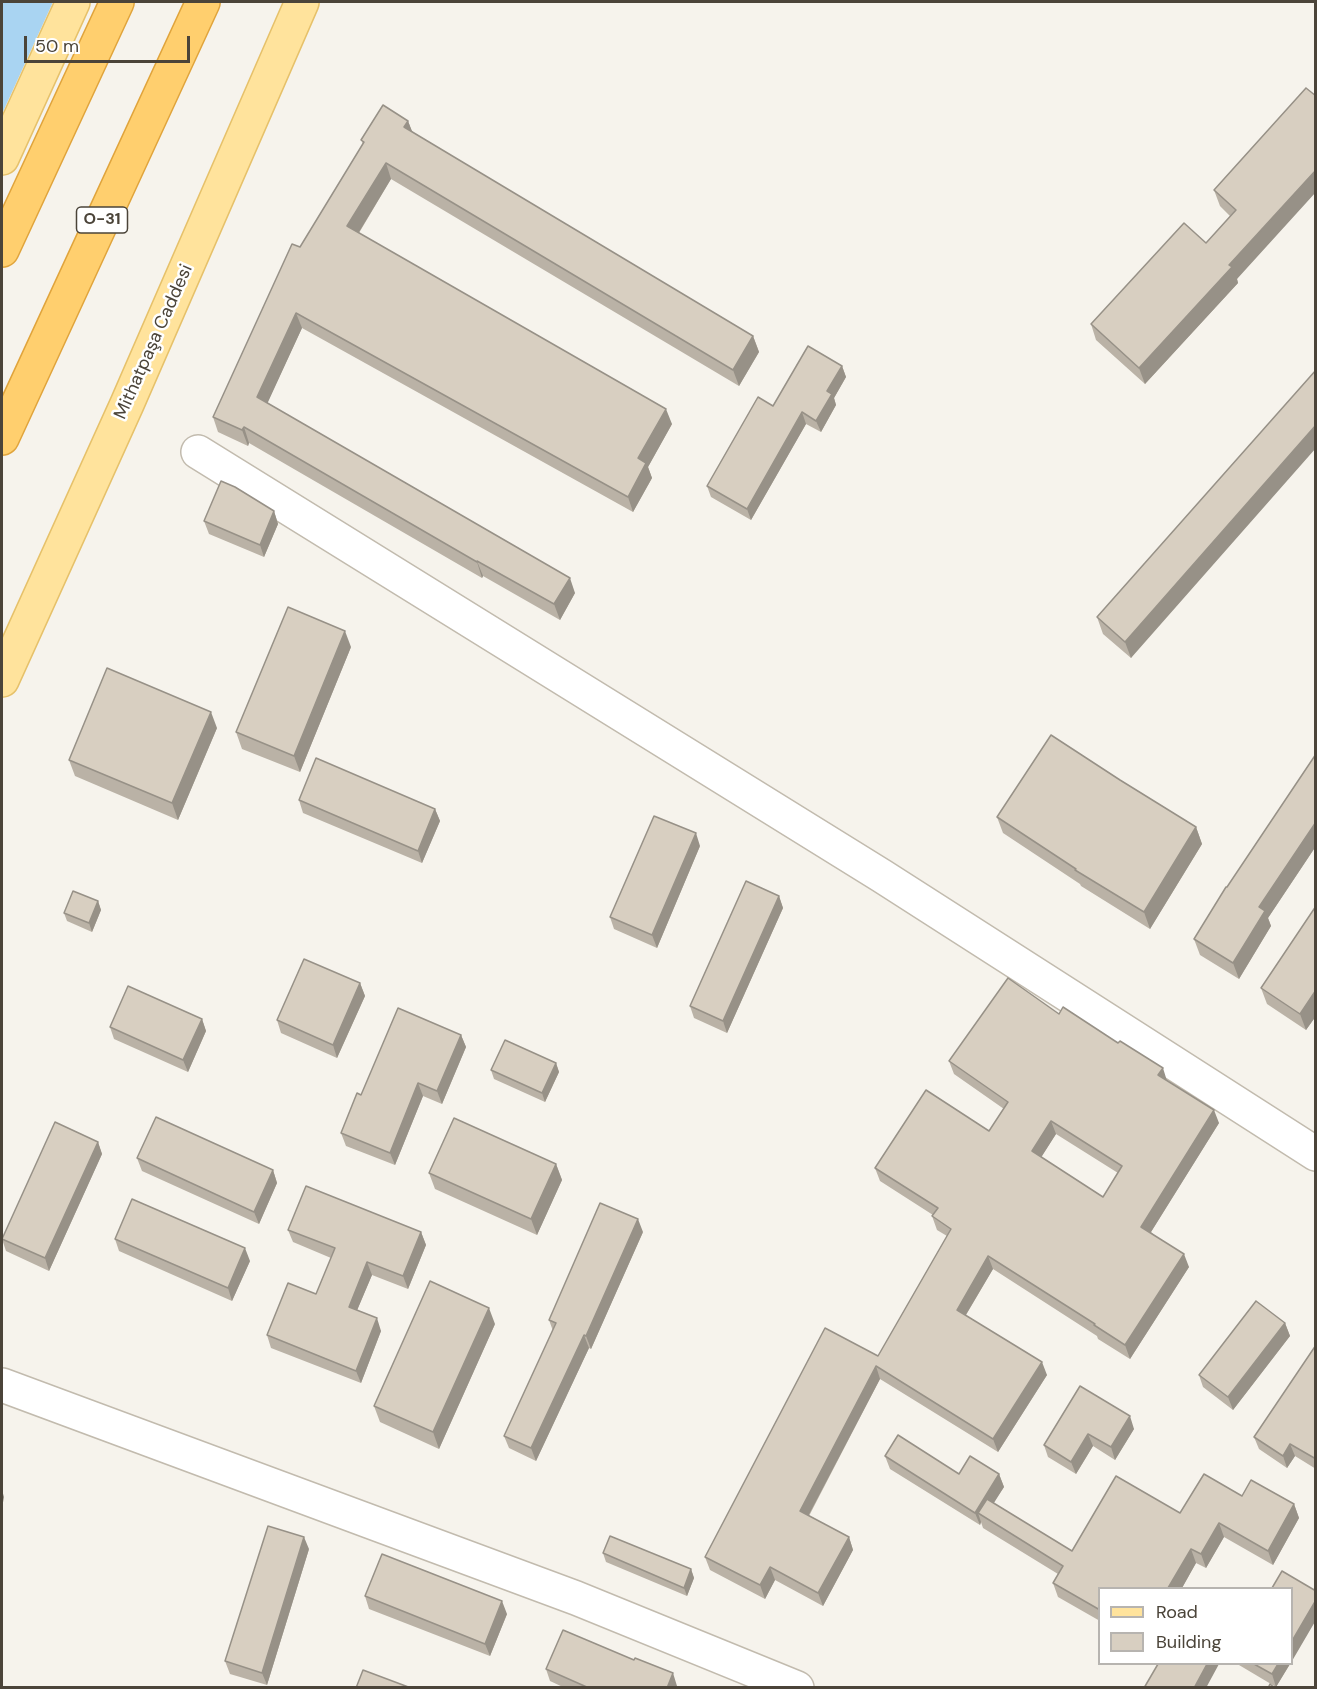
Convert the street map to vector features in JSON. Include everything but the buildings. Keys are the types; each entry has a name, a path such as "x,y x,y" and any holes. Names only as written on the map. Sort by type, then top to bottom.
{"highway":[{"path":"2,250 117,2"},
{"name":"O-31","path":"2,438 203,2"}],"main road":[{"path":"2,158 73,2"},
{"name":"Mithatpaşa Caddesi","path":"2,680 127,404 302,2"}],"lane":[{"path":"198,452 882,876 1316,1154"},
{"path":"2,1385 576,1598 797,1688"}],"water":[{"path":"2,2 53,2 2,114"}]}
